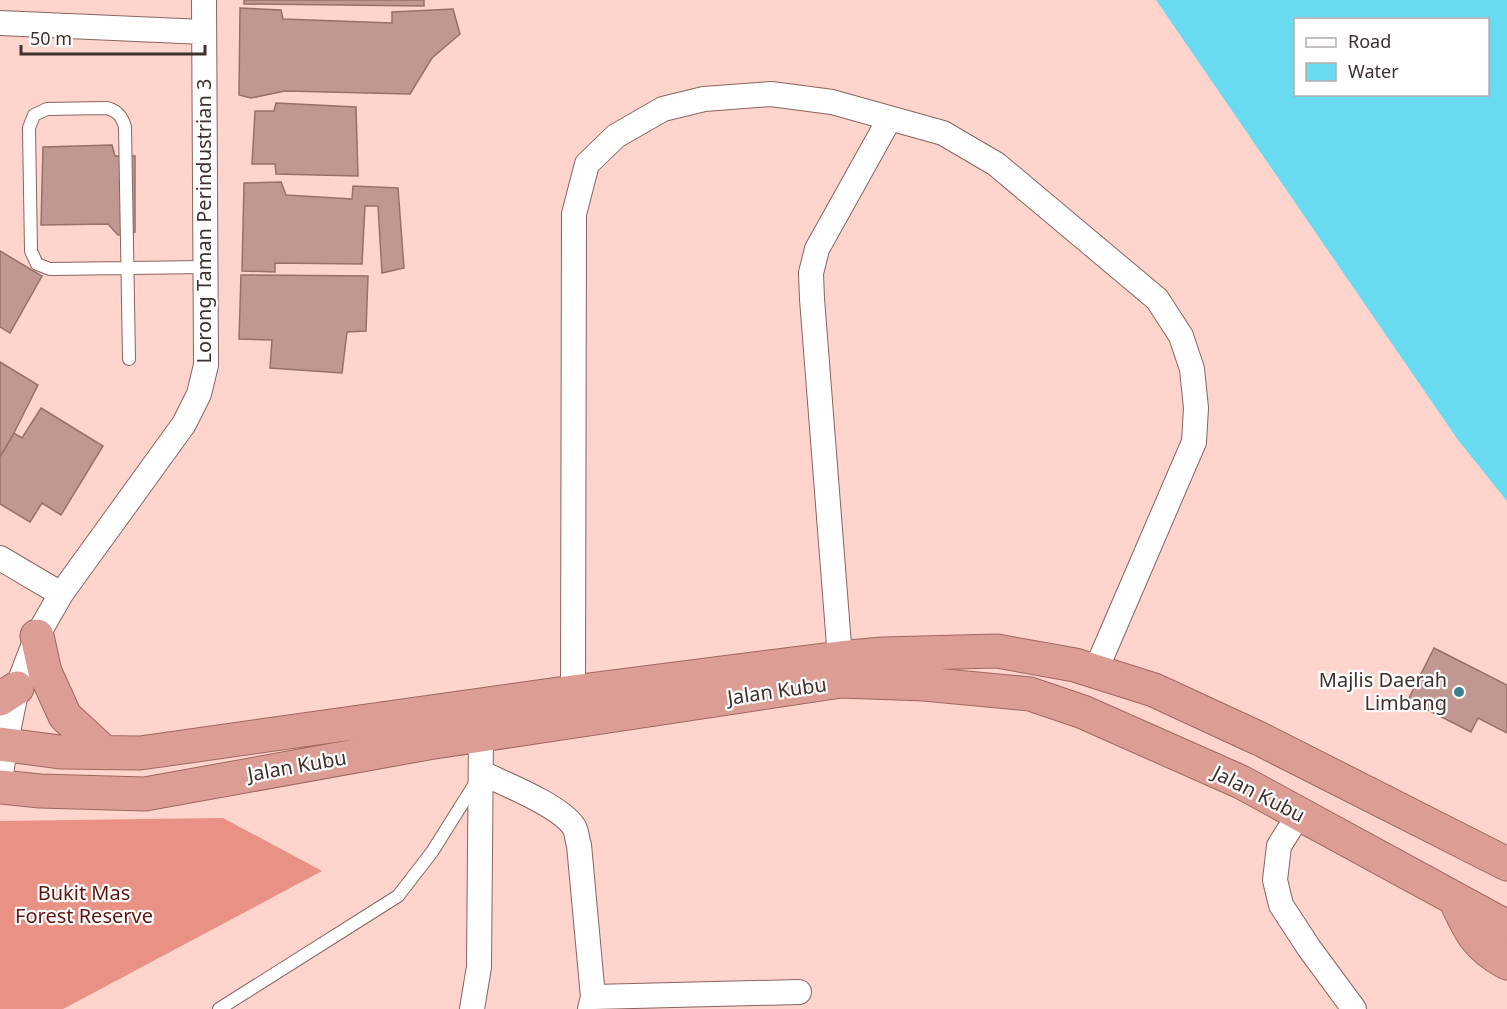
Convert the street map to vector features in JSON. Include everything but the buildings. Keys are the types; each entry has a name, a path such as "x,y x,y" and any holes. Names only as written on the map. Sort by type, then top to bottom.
{"highway":[{"path":"37,636 45,672 65,716 105,753"},
{"name":"Jalan Kubu","path":"2,745 60,752 140,753 573,692 840,658 882,654 997,651 1075,665 1154,690 1260,740 1507,864"},
{"name":"Jalan Kubu","path":"0,787 40,791 145,794 428,743 841,681 924,684 1030,694 1083,712 1241,782 1507,927"},
{"path":"1455,899 1470,933 1490,954 1507,963"}],"street":[{"name":"Lorong Taman Perindustrian 3","path":"0,782 8,694 37,636 61,594 184,424 199,394 206,365 204,0"},
{"path":"0,22 204,32"},
{"path":"573,692 574,214 587,164 616,136 663,109 704,99 771,94 832,102 943,133 996,164 1157,299 1181,336 1193,379 1196,408 1194,442 1095,672"},
{"path":"840,658 811,273 818,249 890,118"},
{"path":"0,558 61,594"},
{"path":"472,1009 479,967 481,736"},
{"path":"482,773 525,793 556,811 574,827 579,846 592,1003 799,992"},
{"path":"1299,814 1279,846 1275,880 1281,905 1354,1009"}],"lane":[{"path":"129,359 128,268 123,120 113,110 106,108 40,111 30,121 33,258 37,264 50,269 128,268 206,267"},
{"path":"219,1009 398,896 432,852 482,773"}],"green space":[{"name":"Bukit Mas Forest Reserve","path":"223,818 322,871 63,1009 0,1009 0,821"}],"water":[{"path":"1156,0 1507,0 1507,501 1458,440"}],"place":[{"name":"Majlis Daerah Limbang","path":"1459,692"}]}
